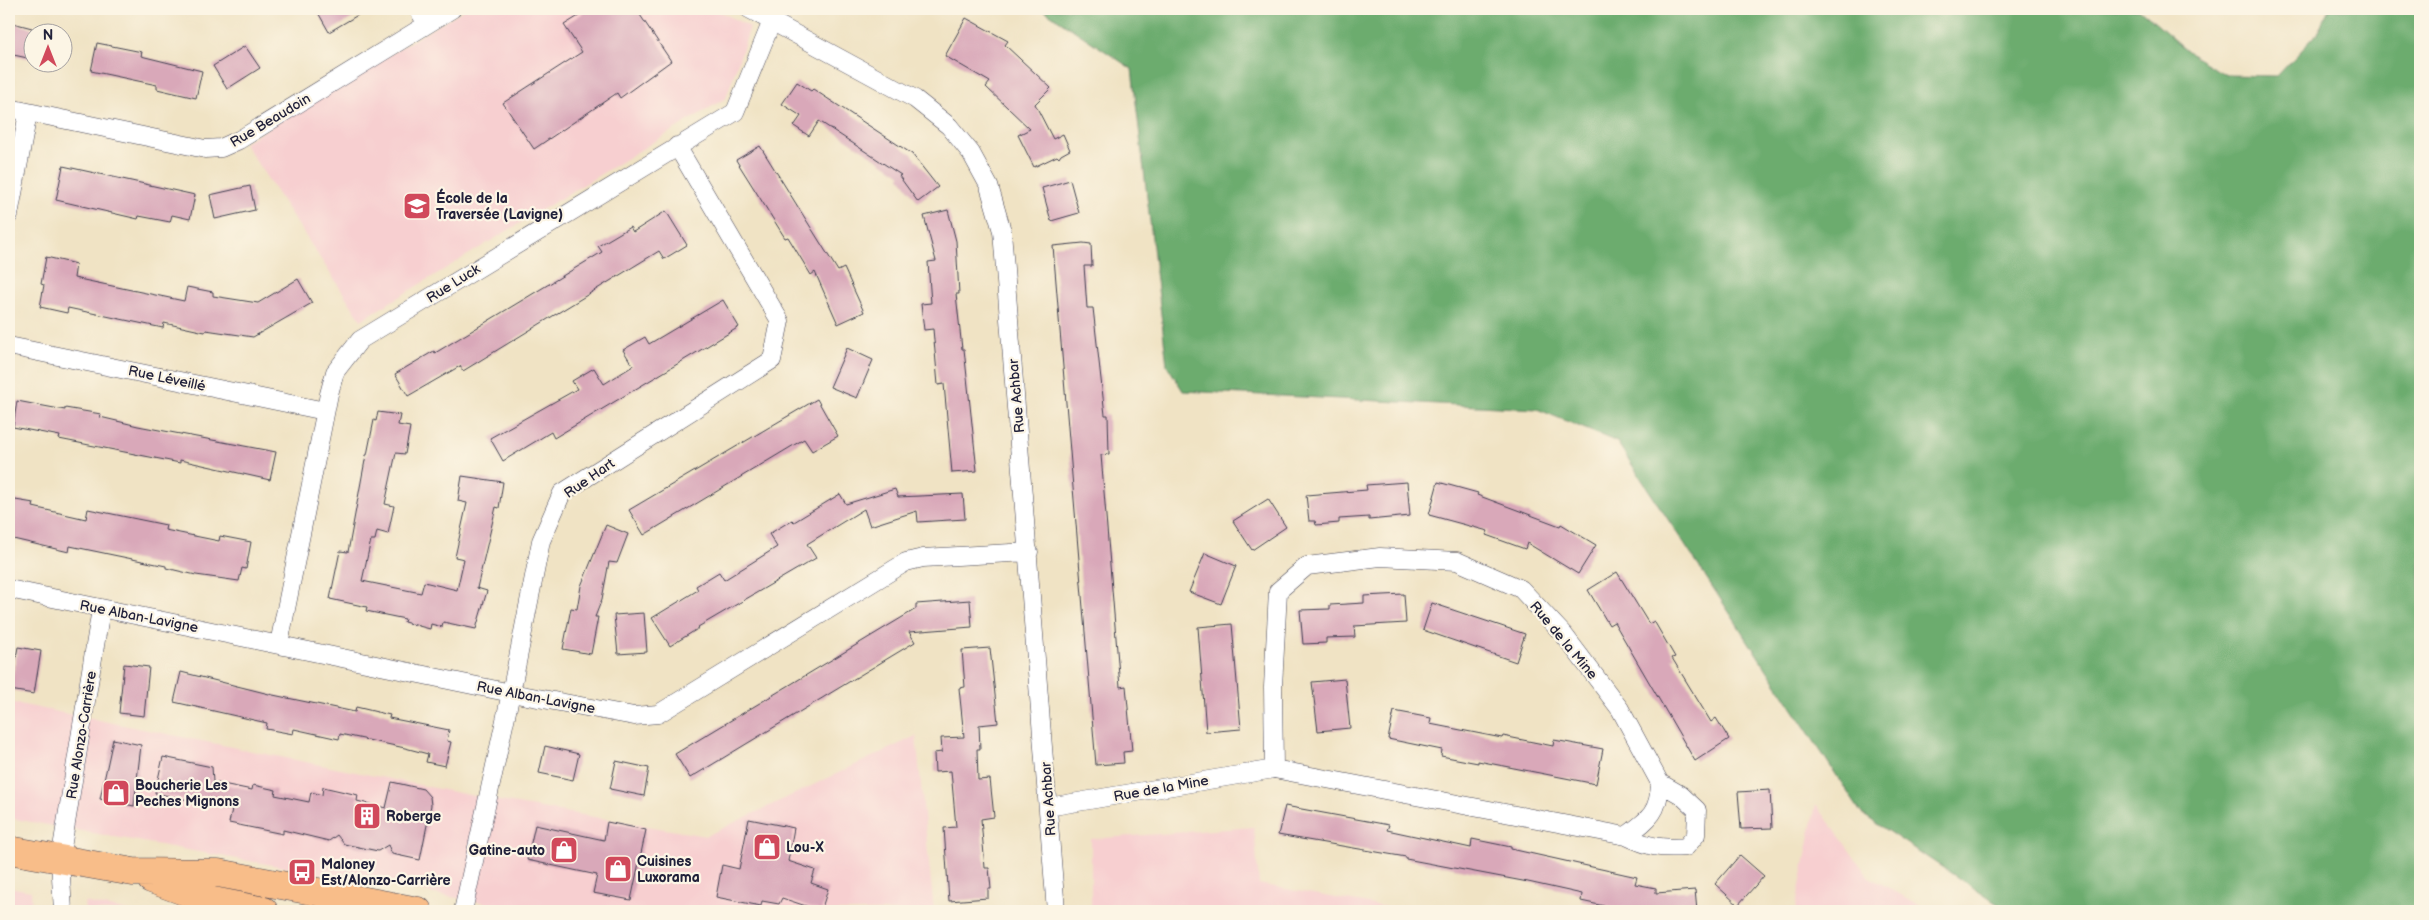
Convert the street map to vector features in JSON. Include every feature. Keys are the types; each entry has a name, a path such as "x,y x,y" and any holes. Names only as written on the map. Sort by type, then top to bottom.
{"main road":[{"path":"9,850 133,872 218,873 418,911"},
{"path":"133,872 208,900 264,911"}],"street":[{"name":"Rue Beaudoin","path":"9,108 205,149 221,148 239,140 423,16 452,9"},
{"name":"Rue Achbar","path":"749,9 915,99 949,126 971,154 989,186 1002,231 1029,552 1056,911"},
{"name":"Rue Luck","path":"279,644 325,411 335,372 360,340 735,112 772,21"},
{"path":"9,215 28,113"},
{"name":"Rue Hart","path":"463,911 511,693 541,541 562,493 772,360 780,321 677,146"},
{"name":"Rue Léveillé","path":"9,346 325,411"},
{"name":"Rue Alban-Lavigne","path":"9,590 511,693 634,716 658,714 906,562 923,558 1029,552"},
{"name":"Rue de la Mine","path":"1048,807 1274,769 1626,836 1648,847 1666,849 1686,847 1696,835 1698,810 1682,795 1660,783 1620,709 1564,634 1520,589 1457,561 1380,557 1307,566 1278,591 1273,687 1274,769"},
{"name":"Rue Alonzo-Carrière","path":"63,911 60,860 101,609"},
{"path":"1626,836 1650,819 1660,802 1660,783"}],"shaded area":[{"name":"École de la Traversée (Lavigne)","path":"465,9 715,9 750,27 726,98 361,320 244,143"},
{"path":"9,702 494,800 706,836 916,736 934,911 529,911 9,818"},
{"path":"1816,804 1868,876 1929,911 1795,911"},
{"path":"1254,827 1259,884 1407,911 1091,911 1091,839"},
{"path":"9,887 31,891 32,911 9,911"},
{"path":"84,902 129,911 85,911"}],"green space":[{"path":"1042,9 2139,9 2195,57 2226,75 2277,76 2315,36 2329,9 2420,9 2420,911 2008,911 1862,814 1617,442 1537,409 1183,391 1167,365 1132,69"}],"building":[{"path":"316,9 368,9 329,32"},
{"path":"590,9 636,9 671,61 620,98 617,93 534,149 503,103 582,52 564,25"},
{"path":"966,18 1008,41 1005,45 1051,88 1035,104 1053,139 1063,134 1070,150 1059,158 1057,156 1034,167 1018,135 1030,129 986,87 990,82 945,56"},
{"path":"9,22 22,25 22,57 9,54"},
{"path":"97,43 142,52 141,56 202,71 196,98 157,89 157,85 91,71"},
{"path":"245,46 260,68 227,89 213,66"},
{"path":"797,82 811,91 813,89 912,154 938,187 918,202 899,176 901,175 819,121 809,136 794,126 801,116 782,104"},
{"path":"760,146 838,271 844,268 864,312 838,324 815,272 811,275 788,237 785,238 736,160"},
{"path":"63,166 195,195 190,219 172,215 170,222 139,216 138,219 56,200"},
{"path":"1070,180 1079,213 1051,221 1042,188"},
{"path":"250,186 255,210 215,219 210,195"},
{"path":"948,210 956,241 959,294 956,294 977,471 952,473 944,384 938,385 933,329 924,330 921,304 931,303 928,262 936,261 924,216"},
{"path":"666,211 687,245 664,259 659,251 463,371 460,366 408,396 395,374 434,351 435,353 602,252 598,246 630,227 633,232"},
{"path":"1091,244 1092,266 1084,266 1087,308 1093,308 1105,415 1108,415 1109,454 1101,455 1120,687 1126,686 1132,751 1123,752 1124,763 1096,765 1053,246"},
{"path":"46,257 76,264 74,278 184,301 187,287 213,292 213,296 258,303 298,279 312,303 253,337 206,330 205,332 164,323 163,328 68,308 67,313 40,307 44,285 41,284"},
{"path":"723,300 739,327 554,438 551,432 503,461 490,438 577,389 572,381 594,368 604,384 633,366 623,350 645,337 649,344"},
{"path":"847,348 873,360 857,398 830,387"},
{"path":"817,399 838,436 812,451 804,439 644,535 629,510"},
{"path":"17,401 65,410 65,408 101,414 100,417 138,426 276,452 270,480 180,460 180,463 59,439 60,436 13,427"},
{"path":"378,412 400,415 398,425 410,427 405,454 396,453 385,504 394,506 388,534 377,531 375,540 371,540 362,581 421,593 424,582 457,590 464,559 455,557 467,503 458,501 462,476 503,482 499,508 496,507 477,588 487,591 476,629 443,622 442,627 431,624 430,629 404,622 405,619 366,611 367,607 330,599 340,551 348,552 366,455 374,420 376,421"},
{"path":"1407,482 1410,516 1369,520 1369,517 1339,519 1339,523 1316,525 1315,521 1309,521 1306,495 1367,490 1366,485"},
{"path":"1438,482 1478,493 1477,495 1560,526 1561,524 1596,545 1578,574 1527,543 1525,549 1486,535 1488,531 1429,515"},
{"path":"895,489 898,497 963,494 965,519 918,522 917,511 870,526 864,509 807,544 816,558 698,627 670,646 652,618 698,590 696,586 719,572 724,580 777,547 769,534 792,520 794,522 840,494 846,504"},
{"path":"9,499 34,503 33,507 86,519 88,509 166,525 165,530 219,541 220,536 251,542 246,569 242,568 239,581 196,575 166,568 166,566 70,546 69,552 9,538"},
{"path":"1268,499 1286,527 1252,550 1233,521"},
{"path":"606,525 628,534 617,563 609,562 602,599 595,617 598,617 591,654 563,649 571,608 577,609 581,586"},
{"path":"1205,553 1236,566 1221,604 1189,592"},
{"path":"1617,572 1649,624 1654,621 1675,657 1672,658 1711,722 1716,718 1729,739 1695,761 1614,622 1609,625 1588,590"},
{"path":"1404,594 1406,623 1354,626 1355,637 1326,638 1326,643 1303,644 1300,610 1330,609 1330,605 1364,603 1364,596"},
{"path":"970,600 972,627 909,632 915,642 690,778 675,754 916,609 916,604"},
{"path":"1432,603 1525,634 1516,662 1423,630"},
{"path":"644,613 647,652 618,654 614,615"},
{"path":"1232,624 1241,729 1206,732 1198,627"},
{"path":"18,647 41,651 34,694 10,690"},
{"path":"990,648 998,723 979,725 980,749 977,749 978,780 990,779 994,817 981,819 985,868 989,868 991,889 988,889 988,898 949,901 944,828 956,827 951,771 935,772 934,753 942,752 941,738 964,737 959,688 965,687 962,650"},
{"path":"124,664 149,667 144,716 119,713"},
{"path":"181,672 273,695 355,712 356,707 390,715 389,718 449,730 447,741 451,742 445,766 426,762 428,754 405,748 340,734 339,739 294,729 293,734 266,729 267,723 174,702"},
{"path":"1345,679 1350,728 1318,731 1312,682"},
{"path":"1394,711 1431,718 1430,724 1502,738 1503,736 1553,746 1554,740 1603,749 1596,784 1478,761 1478,763 1441,756 1442,750 1388,739"},
{"path":"113,739 141,745 134,806 100,799"},
{"path":"545,746 579,754 573,780 539,773"},
{"path":"163,757 212,767 213,782 252,790 253,785 276,790 275,795 309,802 311,792 322,795 323,787 358,795 357,801 386,808 392,782 423,789 430,797 431,805 420,860 392,854 388,845 378,851 344,844 337,835 329,841 283,830 283,834 229,823 232,809 155,793"},
{"path":"616,761 649,768 644,796 610,789"},
{"path":"1770,790 1772,828 1741,829 1738,792"},
{"path":"1285,806 1389,825 1387,830 1471,848 1472,839 1511,847 1511,849 1637,877 1635,884 1656,888 1656,893 1695,890 1697,911 1627,911 1581,901 1582,894 1528,882 1406,859 1406,857 1278,835"},
{"name":"Lou-X","path":"749,819 794,828 788,861 815,870 811,883 828,889 821,911 782,898 779,904 762,901 761,906 716,897 722,865 739,869"},
{"path":"607,822 646,830 631,900 593,893 597,875 527,860 535,825 604,840"},
{"path":"1740,855 1764,876 1738,905 1715,884"}],"place":[{"name":"École de la Traversée (Lavigne)","path":"417,206"},
{"name":"Boucherie Les Peches Mignons","path":"116,793"},
{"name":"Roberge","path":"367,816"},
{"name":"Lou-X","path":"767,847"},
{"name":"Gatine-auto","path":"564,850"},
{"name":"Cuisines Luxorama","path":"618,869"},
{"name":"Maloney Est/Alonzo-Carrière","path":"302,872"}]}
